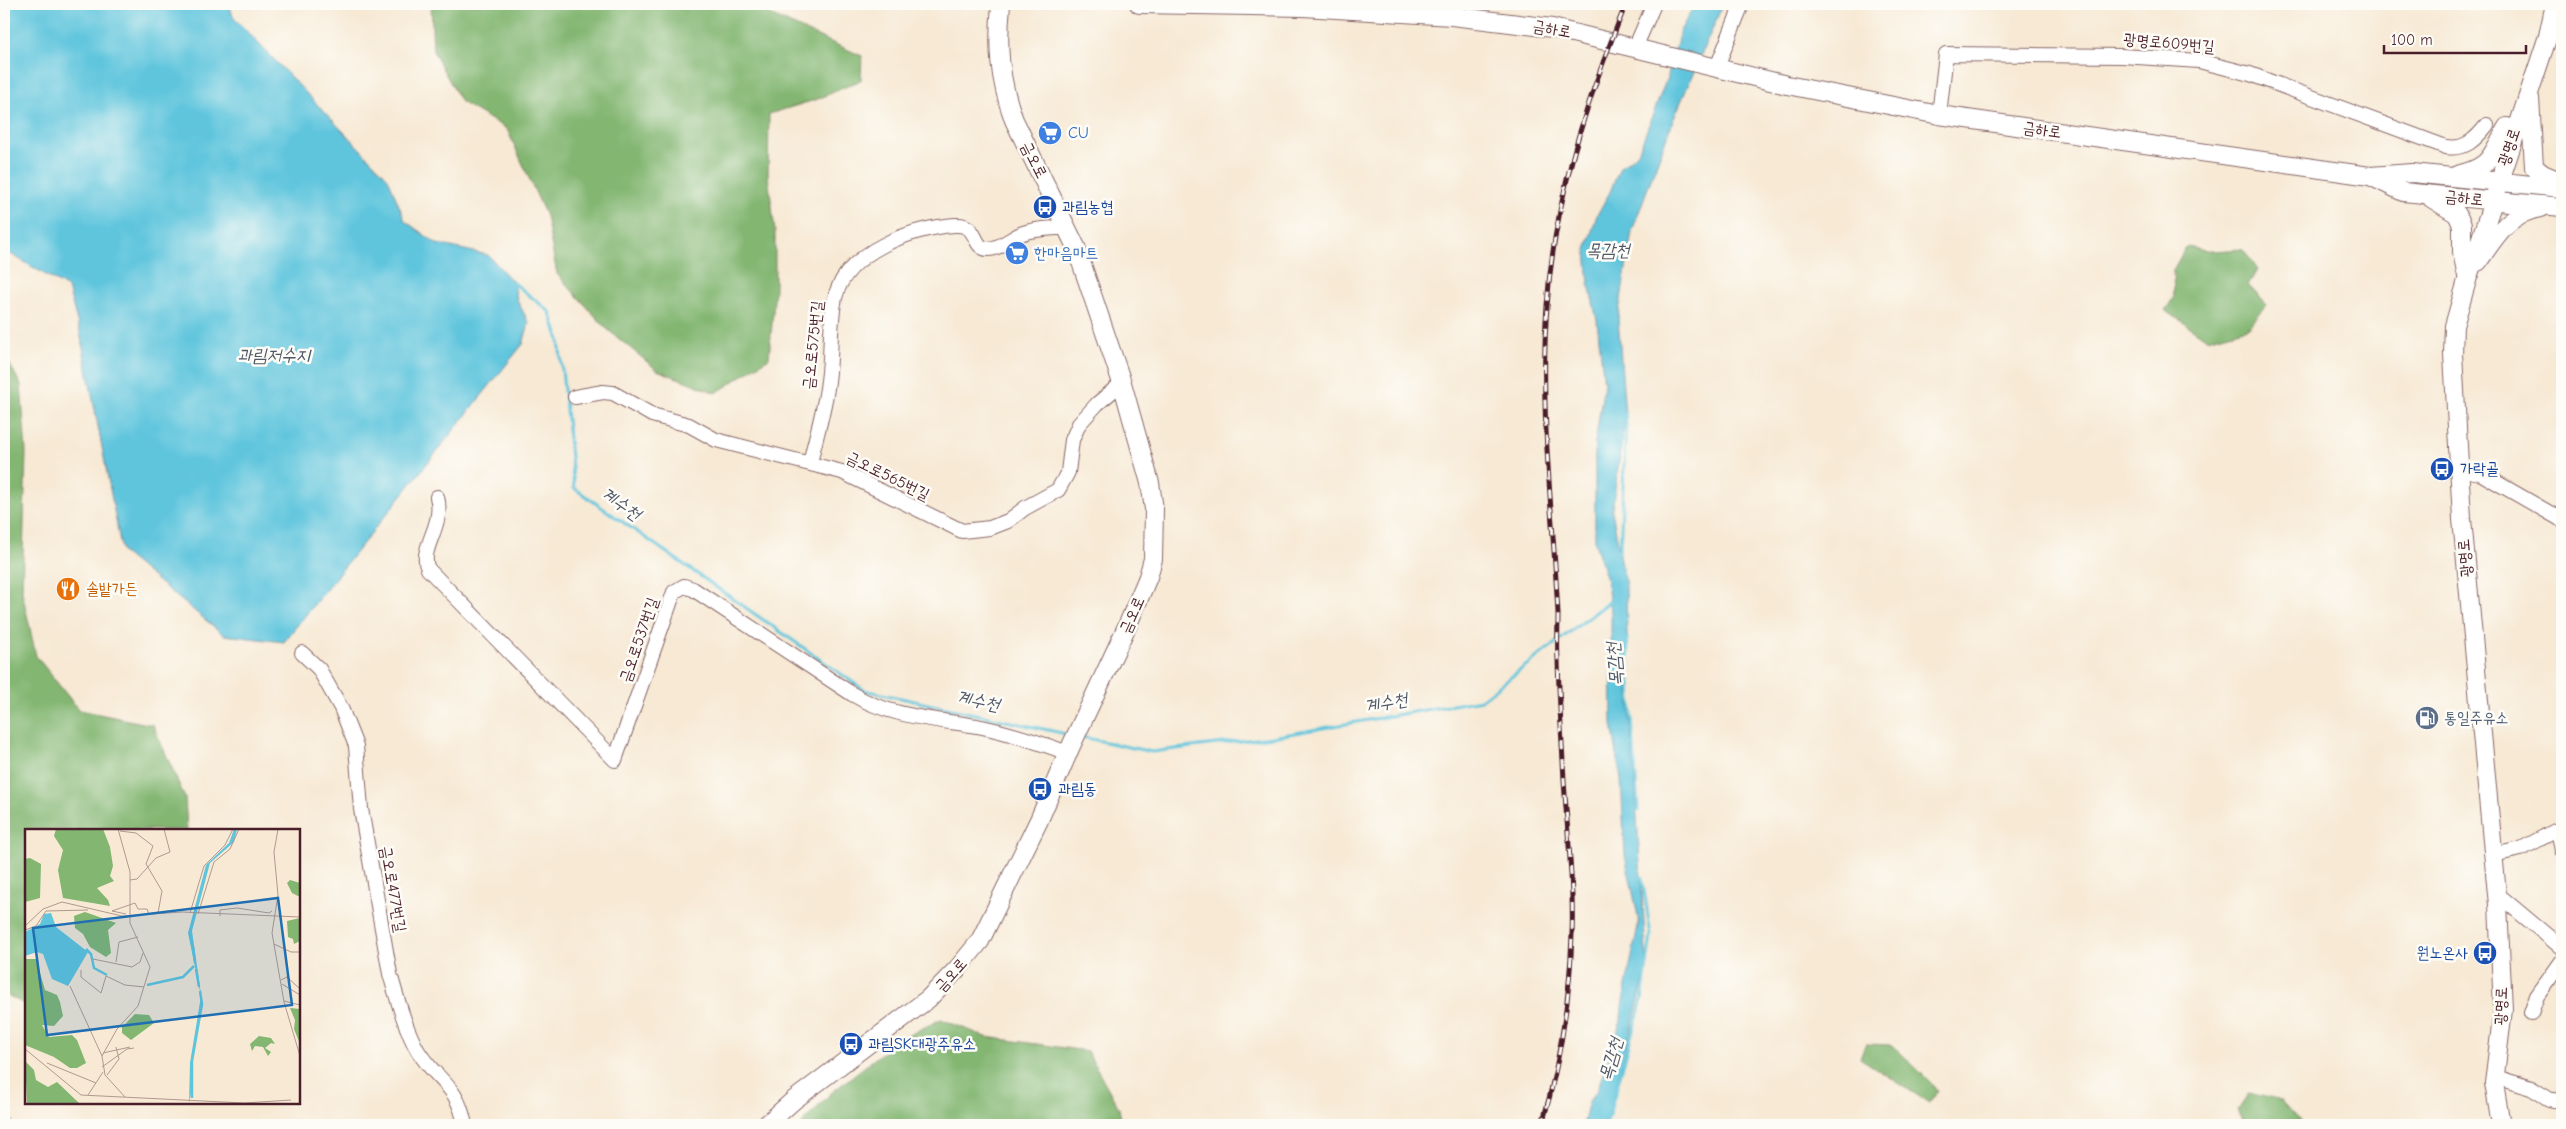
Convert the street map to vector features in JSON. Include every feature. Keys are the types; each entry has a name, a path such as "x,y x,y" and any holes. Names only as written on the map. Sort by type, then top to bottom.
{"main road":[{"name":"금오로","path":"766,1125 794,1100 911,1014 958,968 989,924 1039,820 1083,719 1138,603 1153,559 1154,517 1150,483 1122,384 1068,227 1014,120 1006,98 999,56 1002,4"},
{"name":"금하로","path":"1139,4 1304,6 1452,16 1552,28 1788,85 1939,115 2370,176 2412,173 2562,188"},
{"name":"광명로","path":"2501,1125 2495,1076 2504,1009 2496,893 2458,469 2453,354 2454,326 2497,182 2548,36 2555,4"},
{"path":"2449,176 2477,170 2488,162 2530,85"},
{"path":"2530,85 2534,167 2543,174 2562,182"},
{"name":"금하로","path":"2370,176 2403,192 2558,206"},
{"path":"2424,194 2457,214 2462,225 2462,252 2468,276"},
{"path":"2468,276 2510,219 2523,212 2558,206"}],"street":[{"path":"1635,48 1654,4"},
{"path":"1717,67 1742,4"},
{"name":"광명로609번길","path":"1939,115 1946,54 2129,56 2199,61 2234,69 2446,147 2454,148 2469,144 2487,126"},
{"name":"금오로575번길","path":"810,463 828,382 830,330 835,295 841,282 860,261 879,247 914,232 956,225 966,226 972,230 980,246 986,249 993,249 1028,232 1068,227"},
{"name":"금오로565번길","path":"575,397 603,392 612,393 652,415 690,425 716,440 810,463 860,479 890,497 962,531 990,528 1008,521 1025,508 1058,490 1068,472 1072,440 1079,424 1097,404 1122,384"},
{"path":"2458,469 2480,473 2562,520"},
{"name":"금오로537번길","path":"437,497 440,512 424,559 428,569 615,760 674,592 684,586 693,590 852,694 874,706 927,720 1017,735 1069,750"},
{"name":"금오로477번길","path":"302,654 319,669 341,708 356,746 361,809 390,974 396,993 417,1049 432,1070 456,1094 465,1125"},
{"path":"2492,855 2521,849 2555,832 2559,836 2562,850"},
{"path":"2496,893 2562,948"},
{"path":"2531,1013 2537,996 2562,961"},
{"path":"2495,1076 2531,1088 2549,1099 2562,1102"}],"green space":[{"path":"431,4 736,4 768,14 862,56 861,80 818,99 769,114 768,176 775,231 775,289 769,358 716,393 657,370 607,329 557,274 546,216 507,129 461,102 433,51"},
{"path":"2186,247 2214,251 2242,249 2258,269 2248,285 2267,305 2247,328 2207,339 2165,310 2174,298 2173,270"},
{"path":"4,354 21,385 26,452 22,592 36,656 79,710 153,725 185,798 187,829 25,829 25,1004 7,995 4,996"},
{"path":"941,1019 986,1037 1087,1051 1119,1108 1122,1125 801,1125 830,1094 897,1041"},
{"path":"1866,1044 1893,1045 1938,1090 1929,1103 1860,1058"},
{"path":"2249,1093 2281,1101 2303,1125 2245,1125 2238,1109"},
{"path":"4,1102 14,1125 4,1125"}],"water":[{"name":"과림저수지","path":"12,4 228,4 234,18 388,178 405,221 437,244 488,255 514,283 517,300 529,323 523,344 284,642 224,635 122,552 80,332 68,288 4,250 4,8"},
{"name":"목감천","path":"1695,4 1723,4 1671,125 1632,231 1618,318 1625,416 1612,511 1626,587 1628,684 1647,967 1610,1111 1604,1125 1583,1125 1589,1101 1597,1091 1621,1021 1622,1006 1639,921 1625,855 1621,779 1612,724 1611,611 1606,577 1595,543 1595,443 1604,384 1597,320 1589,284 1586,250 1597,215 1610,192 1620,167 1638,153 1667,78 1680,31"}],"waterway":[{"name":"계수천","path":"514,283 550,312 559,340 574,488 864,690 1071,735"},
{"name":"목감천","path":"1620,550 1625,414"},
{"name":"계수천","path":"1082,737 1152,752 1272,737 1481,700 1613,599"},
{"name":"목감천","path":"1627,638 1638,811"},
{"name":"목감천","path":"1606,1125 1642,999 1651,936 1642,877"}],"railway":[{"path":"1542,1125 1554,1078 1563,1030 1571,958 1572,915 1559,690 1558,614 1546,422 1545,345 1547,306 1557,228 1574,152 1585,114 1626,4"}],"place":[{"name":"CU","path":"1050,133"},
{"name":"과림농협","path":"1045,207"},
{"name":"한마음마트","path":"1017,253"},
{"name":"가락골","path":"2442,469"},
{"name":"솔밭가든","path":"68,589"},
{"name":"통일주유소","path":"2427,718"},
{"name":"과림동","path":"1040,789"},
{"name":"원노온사","path":"2485,953"},
{"name":"과림SK대광주유소","path":"851,1044"}]}
